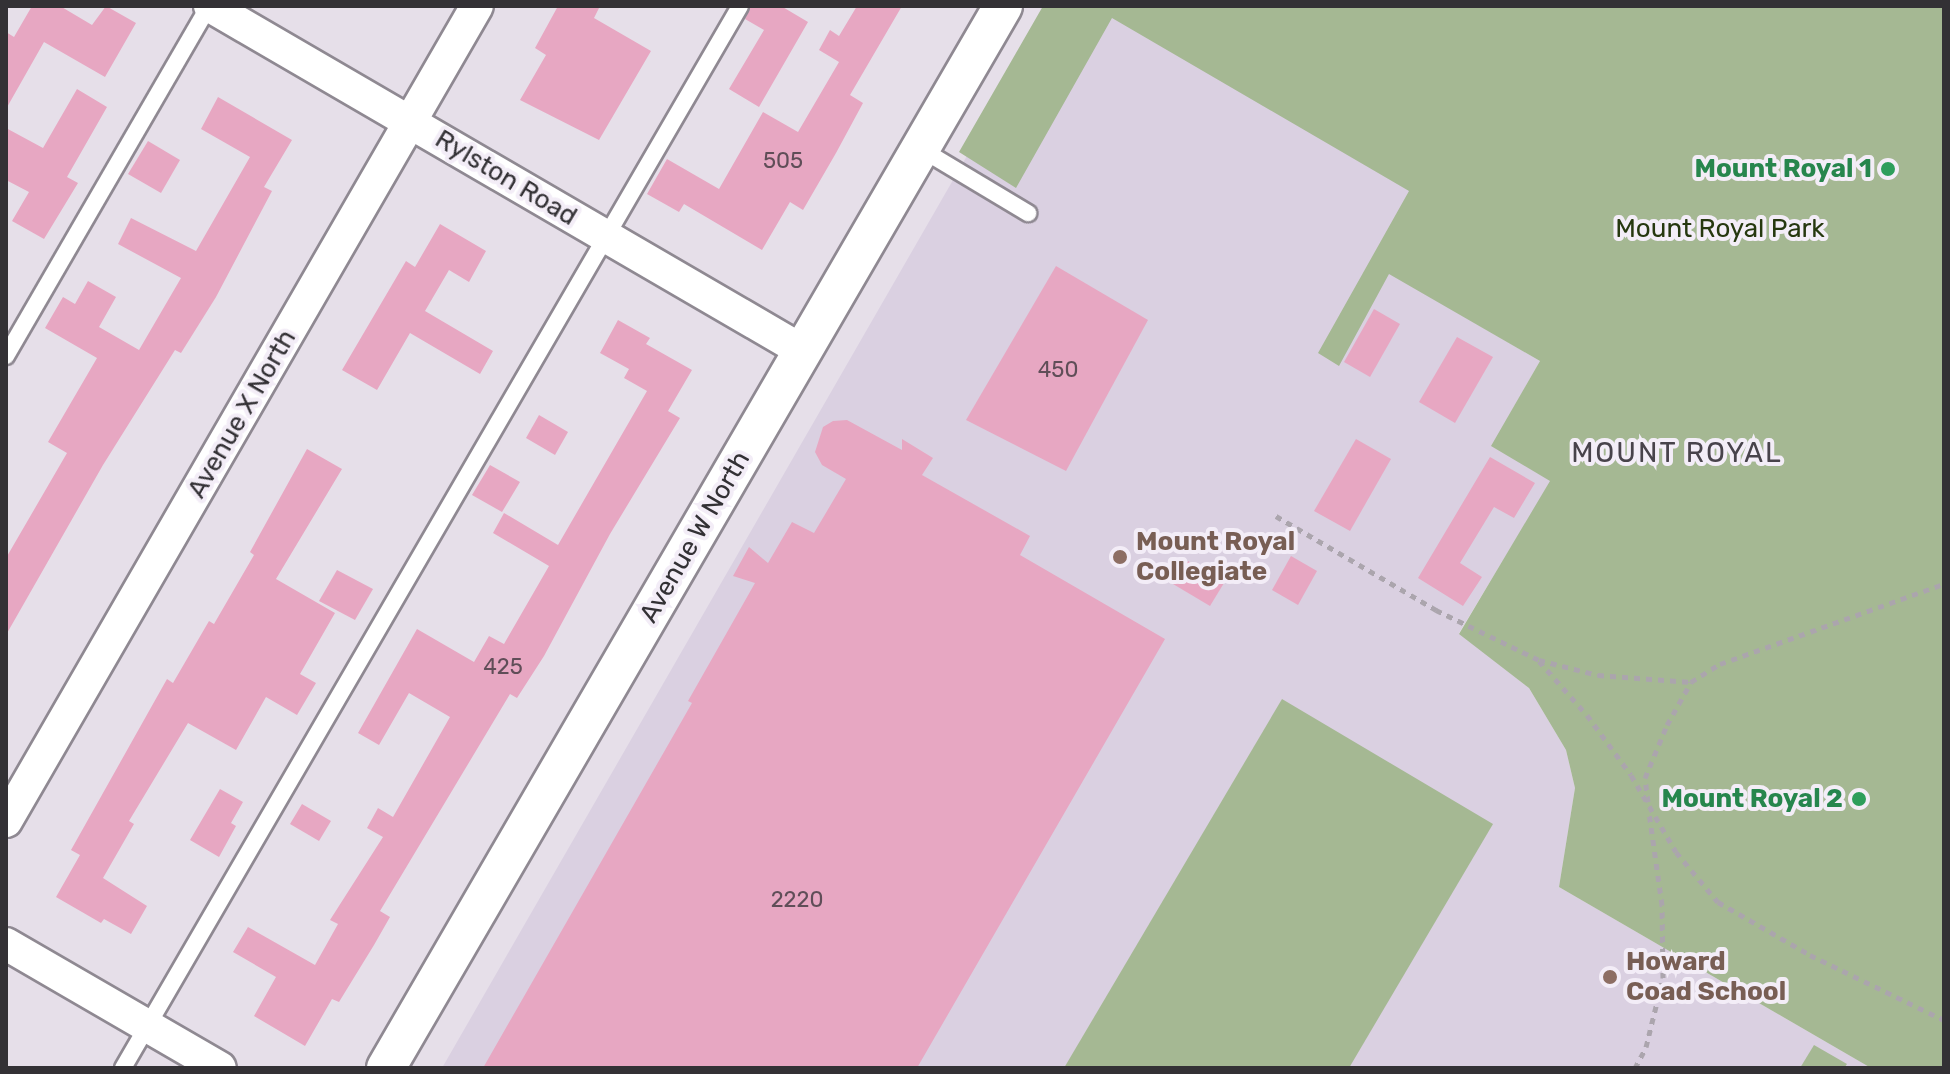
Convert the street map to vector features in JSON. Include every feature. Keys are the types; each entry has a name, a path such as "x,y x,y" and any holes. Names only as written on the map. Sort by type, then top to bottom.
{"street":[{"name":"Rylston Road","path":"210,6 803,351"},
{"name":"Avenue X North","path":"6,821 477,6"},
{"name":"Avenue W North","path":"386,1068 1003,6"},
{"path":"6,944 220,1068"}],"lane":[{"path":"6,356 210,6"},
{"path":"123,1068 740,6"},
{"path":"921,149 1028,213"}],"path":[{"path":"1276,516 1436,610 1539,660 1598,675 1691,682"},
{"path":"1635,1068 1646,1047 1663,978 1662,905 1645,778 1667,725 1691,682 1720,664 1944,584"},
{"path":"1539,660 1587,715 1631,775 1676,852 1718,902 1810,955 1944,1020"}],"shaded area":[{"name":"Mount Royal Collegiate","path":"1111,12 1417,188 1389,273 1540,361 1492,446 1551,481 1459,633 1529,688 1566,750 1575,788 1559,887 1871,1068 442,1068 968,154"}],"green space":[{"name":"Mount Royal Park","path":"1043,6 1944,6 1944,1068 1871,1068 1559,887 1575,788 1566,750 1529,688 1459,634 1550,481 1491,446 1540,361 1389,274 1339,366 1318,353 1409,191 1112,18 1016,188 959,152"},
{"path":"1282,699 1493,824 1349,1068 1064,1068"},
{"path":"1814,1045 1847,1064 1844,1068 1800,1068"}],"building":[{"path":"32,6 60,6 92,25 106,6 136,23 105,77 44,42 6,109 6,32 14,37"},
{"path":"558,6 600,6 594,18 651,51 599,140 520,100 546,55 535,48"},
{"path":"751,6 781,6 808,22 759,107 729,89 764,30 745,19"},
{"path":"857,6 902,6 850,95 863,103 836,153 803,210 790,202 762,250 684,204 679,212 647,194 667,159 719,189 763,112 798,132 839,62 819,50 830,30 839,36"},
{"path":"77,89 107,107 67,177 78,183 44,239 12,221 29,192 6,180 6,128 43,148"},
{"path":"218,97 292,140 264,187 272,191 216,297 181,353 175,350 103,465 6,635 6,558 67,453 48,442 97,358 45,328 63,297 75,304 88,281 116,297 99,327 139,350 181,278 118,244 131,218 196,251 250,157 201,129"},
{"path":"148,141 180,160 161,193 128,174"},
{"path":"440,224 486,251 469,282 449,270 425,311 493,351 480,374 410,333 377,390 342,370 406,261 415,267"},
{"path":"1056,266 1148,320 1066,471 966,420"},
{"path":"1374,309 1400,324 1370,377 1344,362"},
{"path":"618,320 650,338 646,344 692,370 668,411 680,418 610,534 544,656 517,698 510,694 380,911 390,917 374,945 339,1002 332,999 305,1046 254,1016 276,977 233,952 248,927 315,965 338,924 330,920 383,837 367,828 378,808 393,817 450,717 409,693 379,745 358,733 417,629 474,662 489,636 504,644 549,566 493,533 504,513 558,545 647,391 624,378 629,369 600,353"},
{"path":"1457,337 1493,357 1455,423 1419,402"},
{"path":"539,415 568,432 555,455 526,438"},
{"path":"847,420 902,450 902,439 933,458 922,475 1030,536 1020,555 1165,639 917,1068 483,1068 692,703 688,701 755,583 733,576 749,547 768,563 792,522 814,533 846,479 822,465 815,452 823,427 833,421"},
{"path":"1356,439 1391,459 1350,531 1314,511"},
{"path":"307,449 342,469 276,579 335,613 300,674 316,683 297,715 266,697 236,750 188,723 129,821 134,824 103,878 147,906 131,934 104,919 101,923 56,897 80,855 71,850 167,679 173,683 209,621 214,624 254,555 250,552"},
{"path":"1490,457 1535,483 1514,518 1494,507 1460,563 1482,577 1463,606 1418,578"},
{"path":"490,465 520,482 502,512 472,495"},
{"path":"1291,556 1317,571 1298,605 1272,590"},
{"path":"1188,561 1224,583 1210,606 1173,584"},
{"path":"337,570 373,589 355,620 319,601"},
{"path":"220,789 243,802 231,823 236,826 219,857 190,840"},
{"path":"302,804 331,821 319,841 290,824"}],"place":[{"name":"Mount Royal 1","path":"1888,169"},
{"name":"Mount Royal Collegiate","path":"1120,557"},
{"name":"Mount Royal 2","path":"1859,799"},
{"name":"Howard Coad School","path":"1610,977"}],"district":[{"name":"MOUNT ROYAL","path":"1677,453"}]}
